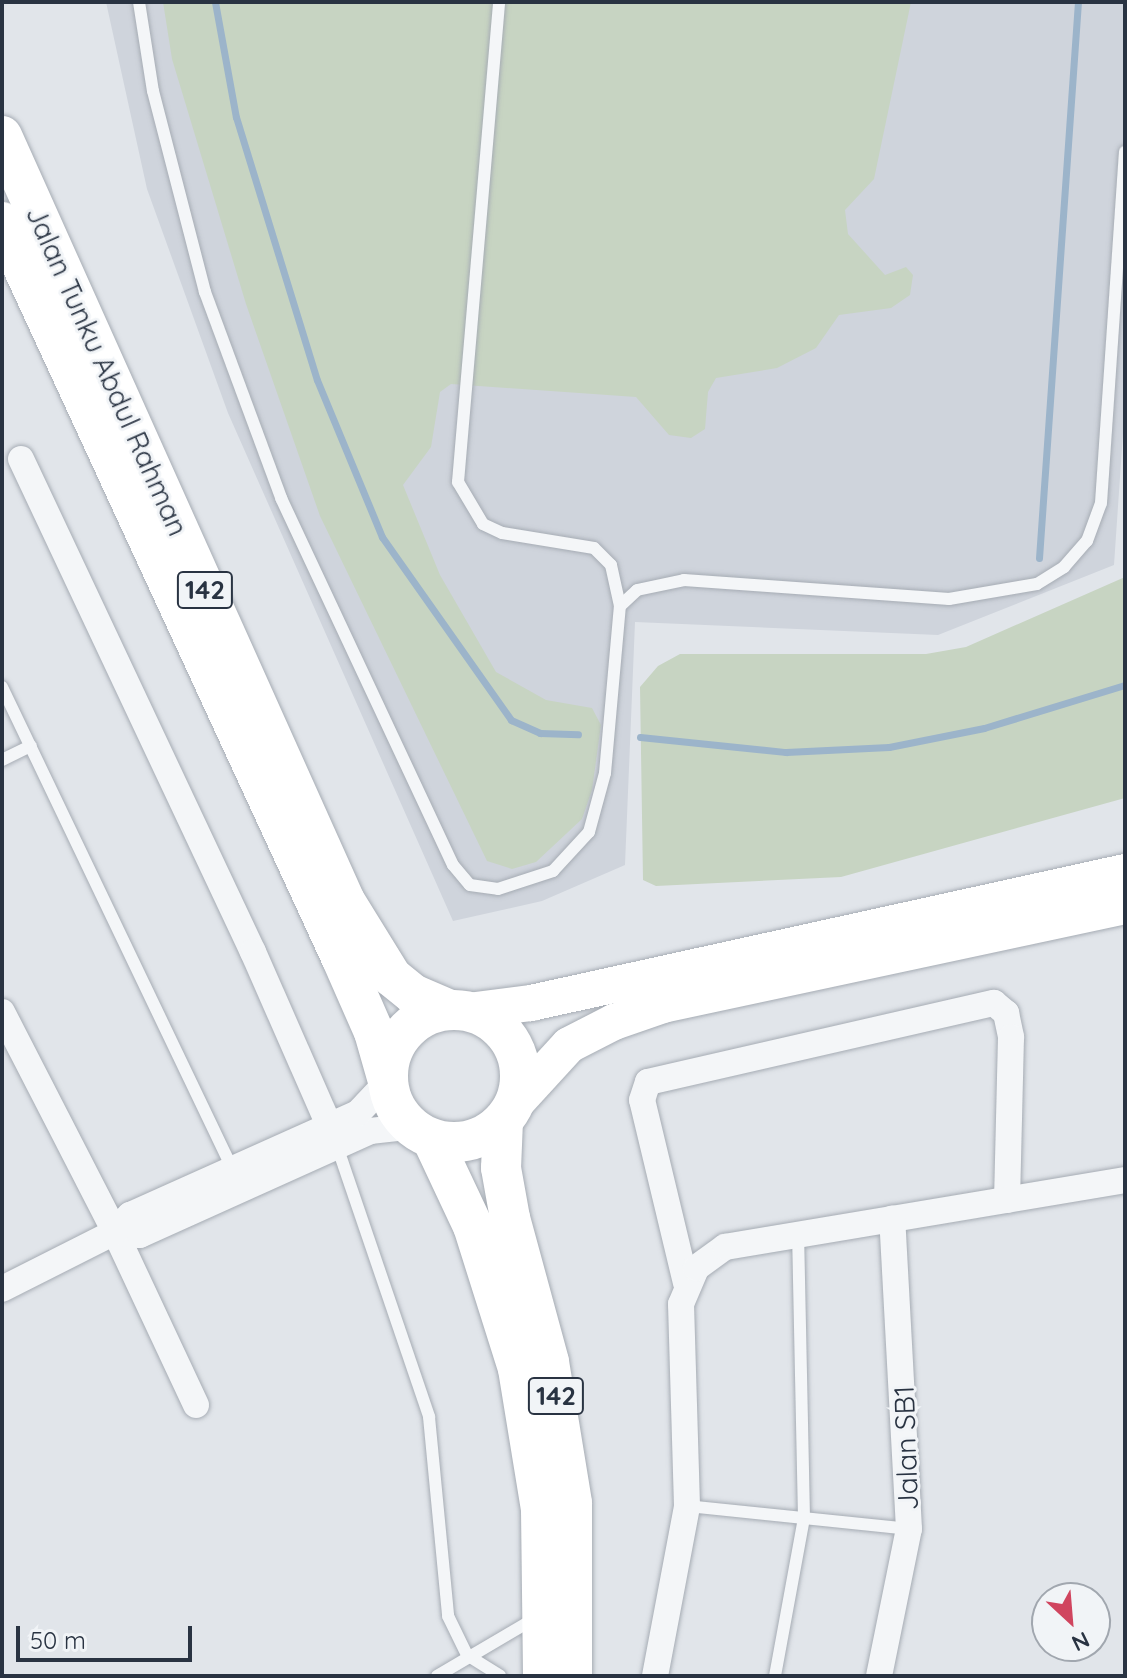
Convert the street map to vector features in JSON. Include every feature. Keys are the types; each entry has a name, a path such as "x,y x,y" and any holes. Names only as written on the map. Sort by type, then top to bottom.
{"main road":[{"name":"Jalan Tunku Abdul Rahman","path":"2,136 345,901 392,977 413,994 459,1010"},
{"name":"Jalan Tunku Abdul Rahman","path":"2,222 341,957 374,1032 388,1081"},
{"path":"903,920 1050,869 1125,851"},
{"path":"388,1081 390,1060 405,1033 430,1014 531,1003 1125,872"},
{"path":"424,1132 470,1140 508,1113 569,1045 614,1022 663,1005 1125,906"},
{"name":"142","path":"459,1010 487,1018 514,1046 520,1076 508,1113 501,1168 510,1218 564,1438 575,1576 572,1676"},
{"name":"142","path":"388,1081 396,1106 424,1132 473,1226 518,1369 541,1510 545,1614 543,1676"}],"street":[{"path":"11,462 253,952 333,1135"},
{"path":"686,1283 642,1100 648,1082 994,1003 1006,1013 1011,1037 1007,1200"},
{"path":"2,1012 115,1232 196,1405"},
{"path":"115,1232 140,1235 333,1135 388,1081"},
{"path":"2,1289 115,1232 130,1215 232,1168 333,1135 370,1131 424,1132"},
{"path":"655,1676 687,1506 681,1304 686,1283 709,1255 725,1247 798,1233 1125,1180"},
{"name":"Jalan SB1","path":"879,1676 909,1529 892,1218"}],"lane":[{"path":"139,2 153,91 205,292 281,498 453,865 470,885 498,889 553,871 589,832 605,773 620,606 611,565 594,548 502,533 483,524 458,482 499,2"},
{"path":"620,606 637,590 684,580 949,599 1037,584 1064,567 1087,541 1101,503 1125,152"},
{"path":"2,687 232,1168"},
{"path":"2,760 31,746"},
{"path":"333,1135 429,1417 448,1616 467,1655 500,1676"},
{"path":"775,1676 804,1518 798,1233"},
{"path":"687,1506 909,1529"},
{"path":"437,1676 467,1655 545,1614"}],"shaded area":[{"path":"106,2 1125,2 1125,404 1114,565 938,635 635,622 625,865 542,901 453,921 228,413 147,189"}],"green space":[{"path":"163,2 911,2 874,179 845,210 848,234 885,275 906,267 913,275 910,295 891,308 839,315 816,348 777,368 716,378 708,392 705,429 691,438 669,435 636,397 451,384 440,392 431,447 403,485 440,575 496,672 546,700 592,708 601,725 592,790 582,819 536,862 512,869 487,861 320,516 246,304 172,59"},
{"path":"1125,577 1125,798 841,877 656,886 643,880 640,687 658,666 680,654 926,654 966,647"}],"waterway":[{"path":"215,2 236,117 317,380 382,537 511,720 540,733 578,734"},
{"path":"1039,558 1078,2"},
{"path":"640,737 786,752 889,747 984,728 1125,685"}]}
